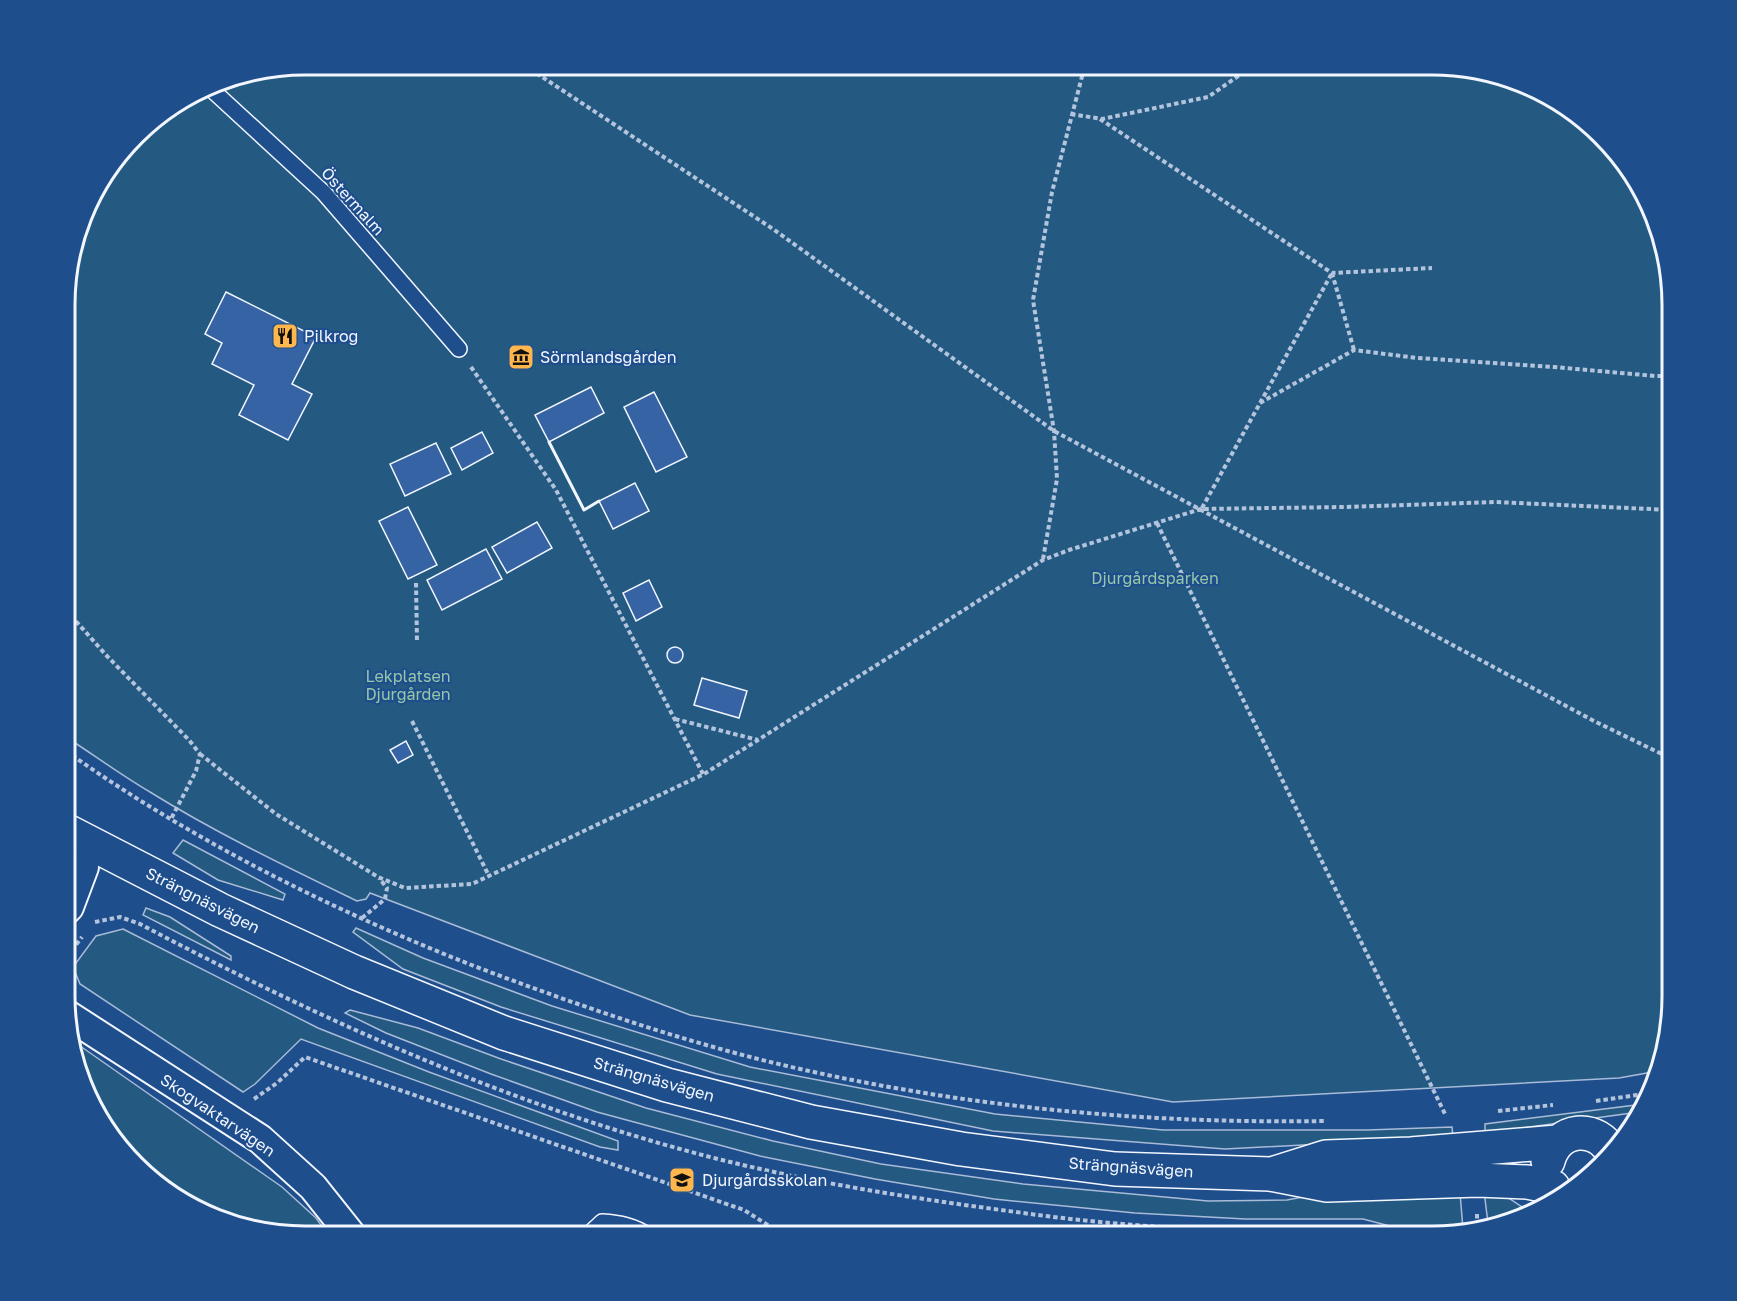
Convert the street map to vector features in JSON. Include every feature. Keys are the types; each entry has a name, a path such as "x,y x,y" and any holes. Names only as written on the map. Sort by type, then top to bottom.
{"main road":[{"name":"Strängnäsvägen","path":"75,835 220,910 354,972 504,1033 668,1085 811,1122 961,1149 1115,1169 1270,1174 1327,1185 1478,1180 1527,1182 1554,1190"},
{"name":"Strängnäsvägen","path":"1270,1174 1326,1157 1411,1154 1557,1142 1568,1135 1581,1132 1594,1135 1609,1143"},
{"path":"1555,1190 1548,1176 1547,1164 1550,1153 1557,1142"}],"street":[{"path":"75,846 84,867 75,892"},
{"name":"Skogvaktarvägen","path":"75,1006 260,1140 313,1187 344,1226"}],"lane":[{"name":"Östermalm","path":"217,93 324,193 459,349"},
{"path":"598,1226 602,1222 630,1226"}],"path":[{"path":"539,75 773,229 1054,431 1524,684 1662,754"},
{"path":"1043,560 1057,479 1054,431 1033,300 1052,192 1082,75"},
{"path":"1071,114 1100,119 1208,97 1240,75"},
{"path":"1100,119 1332,273 1432,268"},
{"path":"1201,509 1332,273"},
{"path":"1332,273 1354,350"},
{"path":"459,349 556,490 704,774"},
{"path":"1260,403 1354,350 1417,358 1662,376"},
{"path":"75,620 200,754 276,814 378,877 405,888 472,884 704,774 1043,560 1069,550 1201,509 1495,502 1662,510"},
{"path":"1157,523 1446,1116"},
{"path":"416,583 417,642"},
{"path":"675,718 758,740"},
{"path":"412,721 489,876"},
{"path":"171,819 196,771 200,754"},
{"path":"75,757 171,819 278,879 431,949 628,1021 785,1066 864,1083 964,1100 1100,1115 1179,1119 1329,1121"},
{"path":"362,918 386,899 387,888 378,877"},
{"path":"251,1101 276,1083 305,1057 744,1210 769,1226"},
{"path":"1585,1102 1639,1095"},
{"path":"1495,1111 1562,1104"},
{"path":"1437,1116 1455,1115"}],"green space":[{"name":"Djurgårdsparken","path":"290,75 1447,75 1477,79 1506,87 1547,106 1584,132 1605,153 1623,177 1650,231 1658,260 1662,290 1662,1011 1658,1041 1649,1073 1619,1078 1173,1102 690,1015 370,893 366,899 357,901 200,822 75,743 75,290 79,260 87,231 106,190 132,153 153,132 177,114 231,87 260,79"},
{"path":"183,840 285,894 283,900 218,880 173,853"},
{"path":"146,908 170,917 231,956 231,960 143,915"},
{"path":"356,928 423,958 552,1006 750,1067 995,1114 1163,1130 1367,1130 1452,1127 1453,1137 1225,1149 993,1131 717,1074 501,1007 403,969 353,932"},
{"path":"123,929 318,1028 429,1072 618,1141 618,1150 600,1147 301,1039 255,1084 243,1092 80,984 75,972 75,964 96,936"},
{"path":"350,1010 418,1028 646,1108 773,1141 881,1164 1023,1184 1208,1201 1460,1193 1463,1224 1390,1226 1363,1219 1245,1219 1135,1213 994,1199 875,1179 760,1156 597,1112 386,1033 345,1013"},
{"path":"80,1046 282,1187 322,1226 290,1226 260,1222 231,1214 177,1187 142,1159 114,1124 99,1098 87,1070"},
{"path":"1634,1105 1630,1113 1485,1133 1485,1124"},
{"path":"1484,1191 1507,1197 1522,1207 1506,1214 1488,1219"}],"building":[{"path":"226,292 316,337 292,384 312,394 288,440 239,415 254,385 212,364 222,343 205,334"},
{"path":"591,387 604,413 549,442 535,415"},
{"path":"654,392 687,457 656,472 624,407"},
{"path":"482,432 493,453 462,470 451,448"},
{"path":"436,443 451,474 405,496 390,464"},
{"path":"635,483 649,511 613,529 599,501"},
{"path":"408,507 437,565 408,579 379,521"},
{"path":"537,522 552,548 507,573 492,547"},
{"path":"486,549 502,579 442,610 427,580"},
{"path":"649,580 662,607 636,621 623,593"},
{"path":"675,647 683,655 675,663 667,655"},
{"path":"702,678 747,691 739,718 694,705"},
{"path":"406,741 413,755 398,763 390,750"}],"wall":[{"path":"549,442 584,510 599,501"}],"place":[{"name":"Pilkrog","path":"285,336"},
{"name":"Sörmlandsgården","path":"521,357"},
{"name":"Djurgårdsskolan","path":"682,1180"}],"park label":[{"name":"Lekplatsen Djurgården","path":"408,685"}]}
